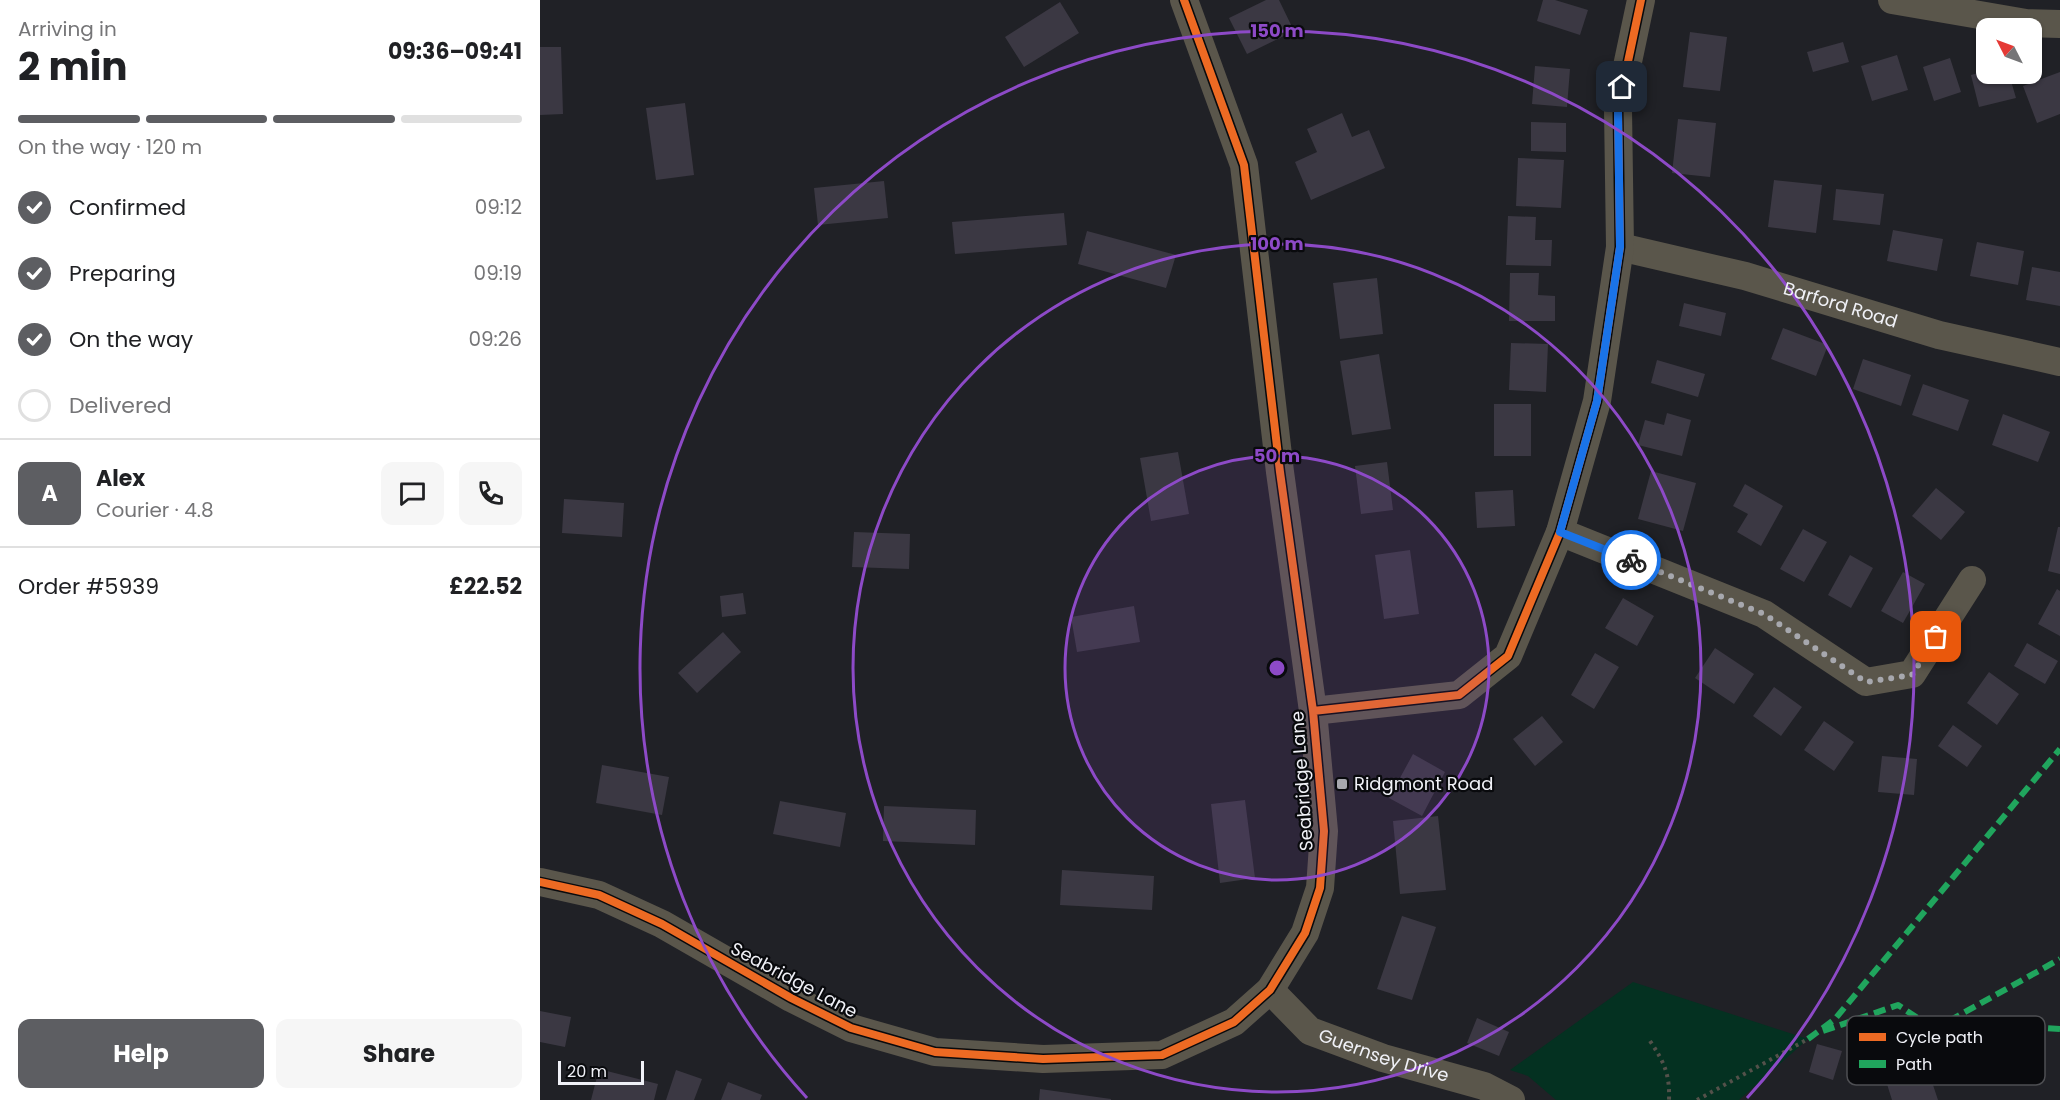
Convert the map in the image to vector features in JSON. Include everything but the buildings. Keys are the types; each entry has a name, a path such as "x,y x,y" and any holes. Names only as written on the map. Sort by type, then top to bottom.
{"street":[{"name":"Seabridge Lane","path":"540,882 599,895 662,924 791,998 851,1028 935,1052 1043,1059 1162,1055 1234,1022 1270,990 1305,933 1320,888 1324,831 1313,711 1280,472 1244,165 1184,0"},
{"path":"1313,711 1460,695 1508,656 1560,532 1597,401 1620,247 1618,109 1641,0"},
{"path":"1892,0 2026,23 2060,24"},
{"name":"Barford Road","path":"1620,247 1745,276 1939,336 2060,362"},
{"path":"1560,532 1764,614 1866,682 1912,675 1972,580"},
{"name":"Guernsey Drive","path":"1270,990 1310,1031 1383,1058 1484,1086 1511,1100"}],"path":[{"path":"1697,1100 1808,1039"},
{"path":"1650,1041 1664,1063 1670,1084 1669,1100"}],"green space":[{"path":"1633,982 1808,1039 1739,1100 1556,1100 1528,1076 1510,1070"}],"marked path":[{"path":"1808,1039 1835,1019 2060,749"},
{"path":"1958,1016 2060,959"},
{"path":"1866,1016 1898,1005 1914,1016"},
{"path":"1823,1031 1847,1023"},
{"path":"2045,1028 2060,1029"}],"cycle path":[{"path":"540,882 599,895 662,924 791,998 851,1028 935,1052 1043,1059 1162,1055 1234,1022 1270,990 1305,933 1320,888 1324,831 1313,711 1280,472 1244,165 1184,0"},
{"path":"1313,711 1459,695 1508,656 1560,532 1597,401 1620,247 1618,109 1641,0"}],"way so far":[{"path":"1631,560 1764,614 1866,682 1912,675 1936,637"}],"place":[{"name":"Ridgmont Road","path":"1342,784"}],"route":[{"path":"1622,87 1618,109 1620,247 1597,401 1560,532 1631,560"}]}
